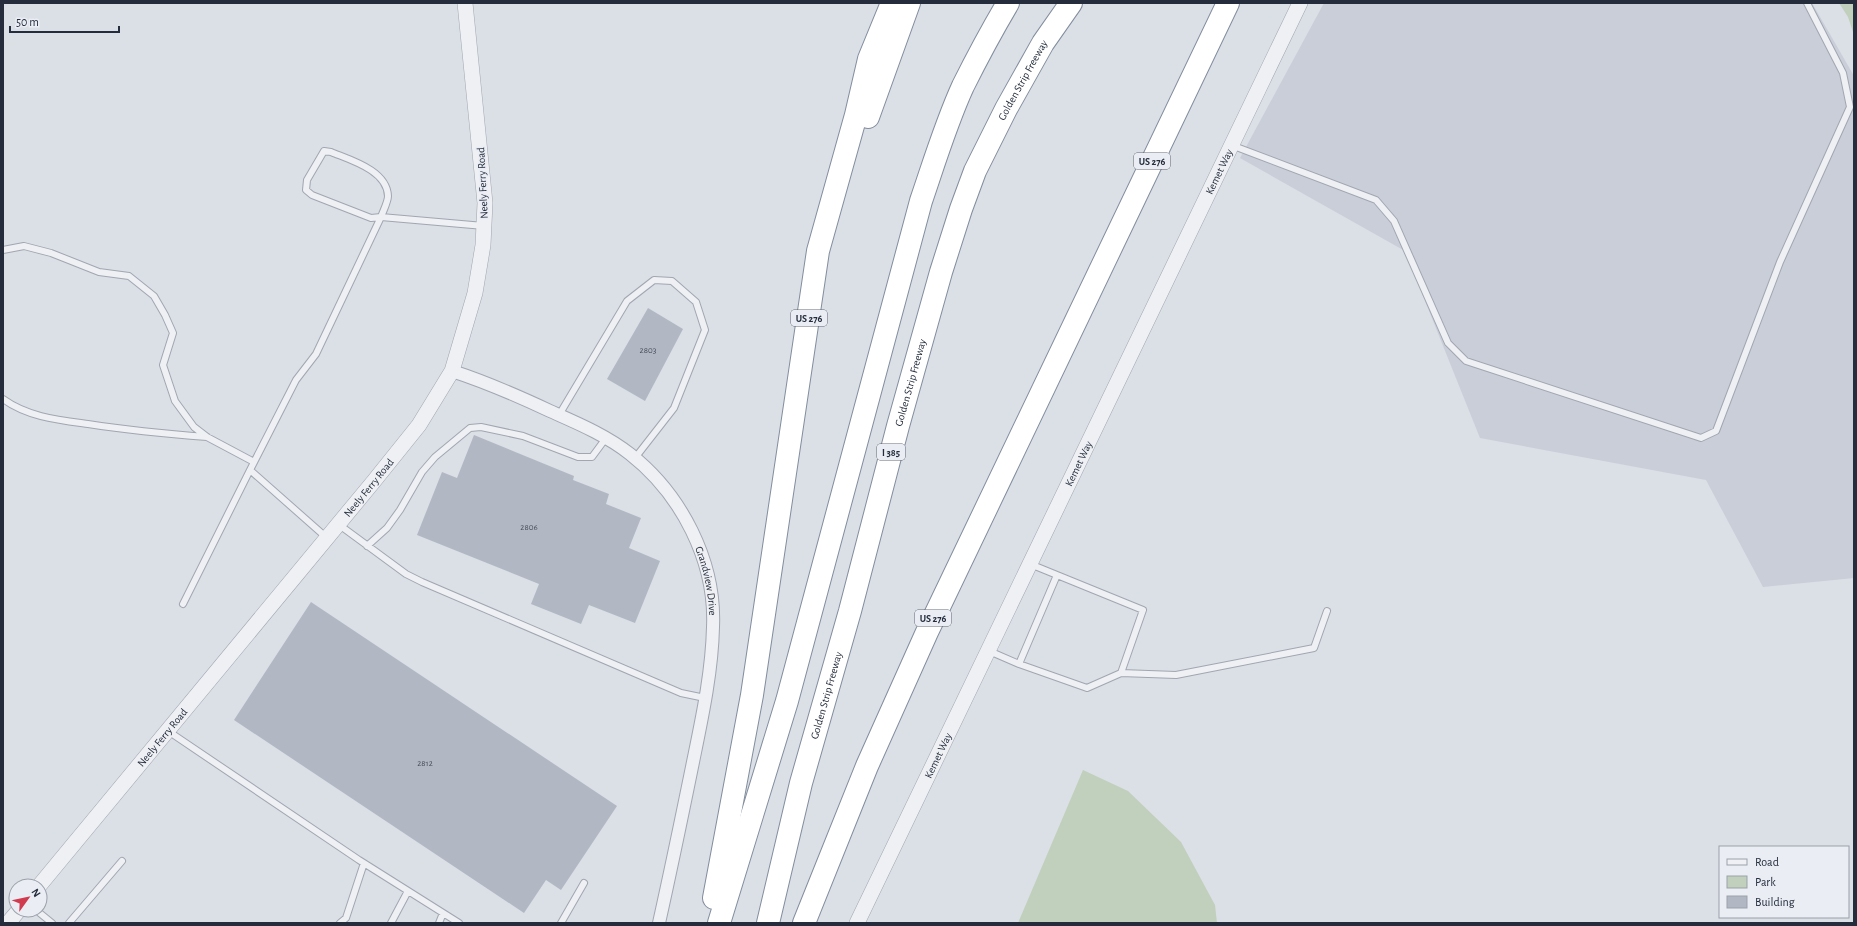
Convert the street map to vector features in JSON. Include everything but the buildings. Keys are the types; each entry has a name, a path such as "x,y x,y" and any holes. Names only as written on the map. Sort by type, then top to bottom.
{"highway":[{"path":"818,251 856,116 869,59 892,3"},
{"name":"US 276","path":"710,923 752,695 818,251 909,3"},
{"path":"719,923 787,701 921,201 947,126 963,87 987,39 1008,3"},
{"name":"Golden Strip Freeway","path":"768,923 801,784 850,611 898,426 941,272 961,209 975,172 1006,109 1043,43 1071,3"},
{"name":"US 276","path":"804,923 867,766 927,632 1228,3"}],"street":[{"name":"Neely Ferry Road","path":"46,878 419,425 452,371 475,293 483,245 485,203 465,3"},
{"name":"Kemet Way","path":"857,923 1300,3"},
{"name":"Grandview Drive","path":"452,371 486,382 606,438 635,458 655,477 681,512 692,531 706,569 710,589 713,626 705,698 675,851 659,923"}],"lane":[{"path":"1231,146 1376,200 1394,221 1448,343 1466,361 1702,438 1716,430 1780,262 1850,107 1843,73 1807,3"},
{"path":"1847,92 1854,96"},
{"path":"183,604 296,380 316,354 381,217 388,196 382,180 371,169 331,152 324,151 307,180 306,190 312,196 371,218 381,217 484,226"},
{"path":"3,250 24,246 51,253 99,272 129,276 154,296 165,315 172,333 163,365 175,401 190,421 207,437 254,462"},
{"path":"559,415 627,301 654,280 672,281 696,302 705,330 674,408 635,458"},
{"path":"3,399 10,404 41,417 128,430 207,437"},
{"path":"367,546 387,528 400,510 422,472 435,457 470,428 481,427 523,436 578,457 592,457 606,438"},
{"path":"250,470 327,538"},
{"path":"338,524 406,574 422,582 681,692 705,698"},
{"path":"1030,564 1143,610 1120,673"},
{"path":"1019,664 1057,575"},
{"path":"988,651 1019,664 1086,688 1120,673 1176,675 1271,658 1314,648 1327,611"},
{"path":"167,730 364,863 459,923"},
{"path":"69,923 122,861"},
{"path":"340,923 346,918 364,863"},
{"path":"561,923 584,883"},
{"path":"391,923 408,891"},
{"path":"439,923 443,913"}],"shaded area":[{"path":"1324,3 1812,3 1854,76 1854,578 1763,587 1706,480 1480,438 1405,251 1240,158"}],"green space":[{"path":"1839,3 1854,3 1854,35 1848,17"},
{"path":"1083,770 1128,791 1181,842 1215,905 1217,923 1018,923"}]}
